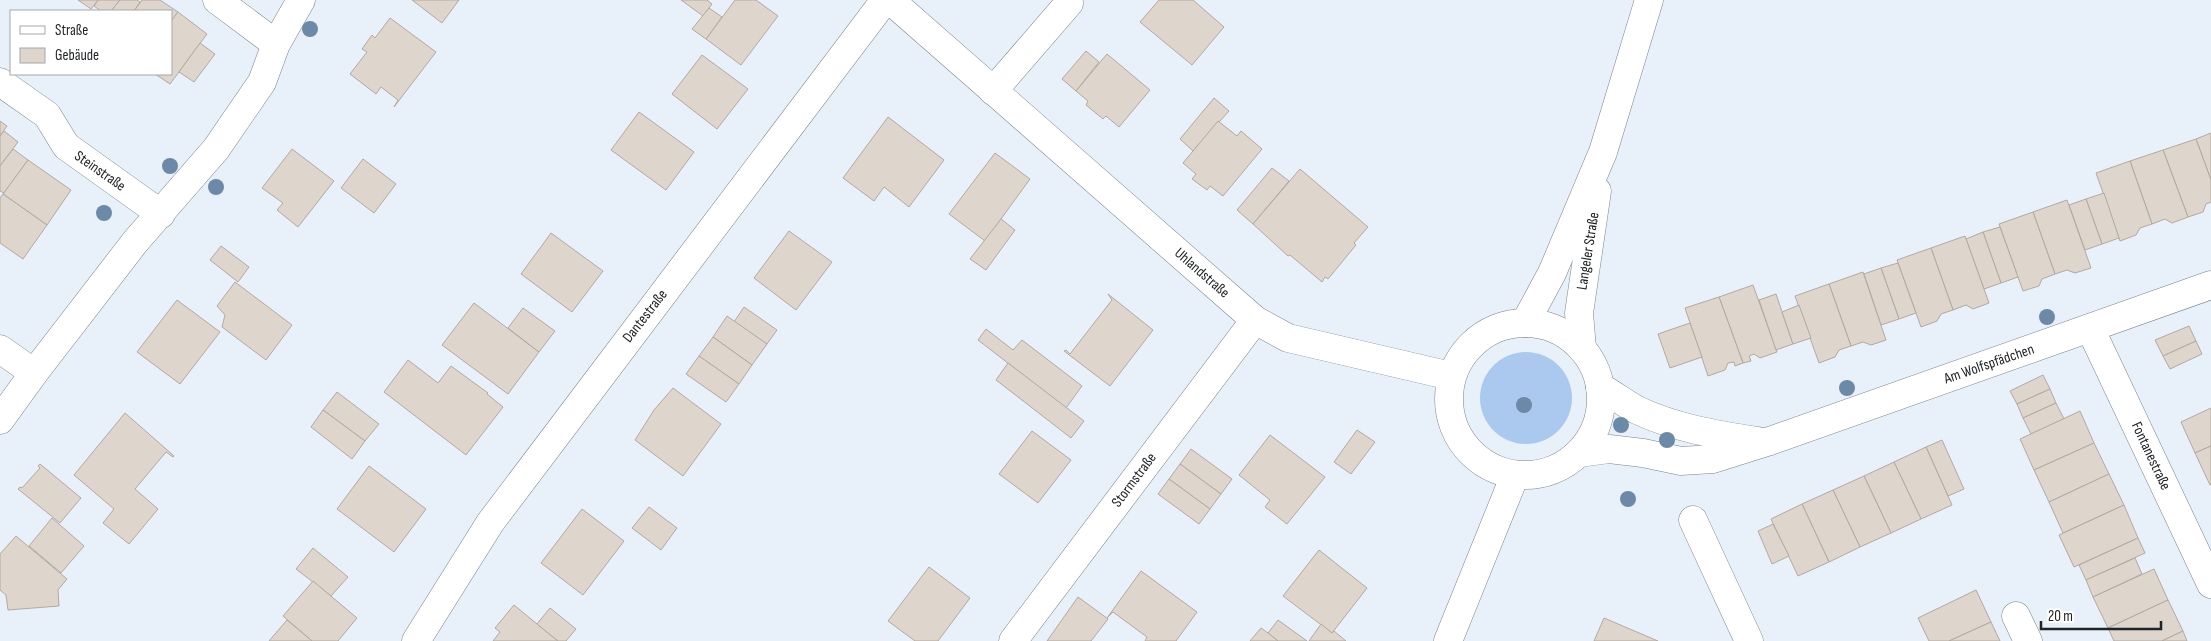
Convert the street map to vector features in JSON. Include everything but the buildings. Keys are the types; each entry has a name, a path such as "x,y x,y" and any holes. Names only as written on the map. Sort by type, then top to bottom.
{"street":[{"path":"217,0 276,44"},
{"path":"0,420 135,242 162,214 216,149 262,82 276,44 300,0"},
{"name":"Dantestraße","path":"416,641 490,523 885,0"},
{"name":"Uhlandstraße","path":"890,0 1255,320 1288,338 1452,376"},
{"name":"Langeler Straße","path":"1525,323 1552,273 1603,152 1649,0"},
{"path":"993,91 1069,2"},
{"name":"Steinstraße","path":"0,82 47,115 66,146 162,214"},
{"name":"Langeler Straße","path":"1582,350 1579,313 1603,152"},
{"name":"Am Wolfspfädchen","path":"1579,453 1609,449 1643,453 1681,461 1713,459 1767,442 2211,285"},
{"name":"Stormstraße","path":"1013,641 1255,320"},
{"path":"1525,323 1556,330 1570,338 1582,350 1594,367 1600,387 1601,411 1594,434 1579,453 1566,464 1550,472 1533,475 1515,475 1494,469 1475,457 1460,440 1451,420 1448,398 1452,376 1462,355 1479,338 1501,327 1525,323"},
{"name":"Fontanestraße","path":"2090,328 2211,584"},
{"path":"0,349 34,373"},
{"name":"Am Wolfspfädchen","path":"1600,387 1636,409 1668,422 1716,435 1767,442"},
{"path":"1448,641 1515,475"},
{"path":"1693,520 1749,641"},
{"path":"2016,616 2028,641"}],"shaded area":[{"path":"1526,352 1543,356 1558,366 1568,381 1572,398 1568,415 1558,430 1543,440 1526,444 1509,440 1494,430 1484,415 1480,398 1484,381 1494,366 1509,356"}]}
